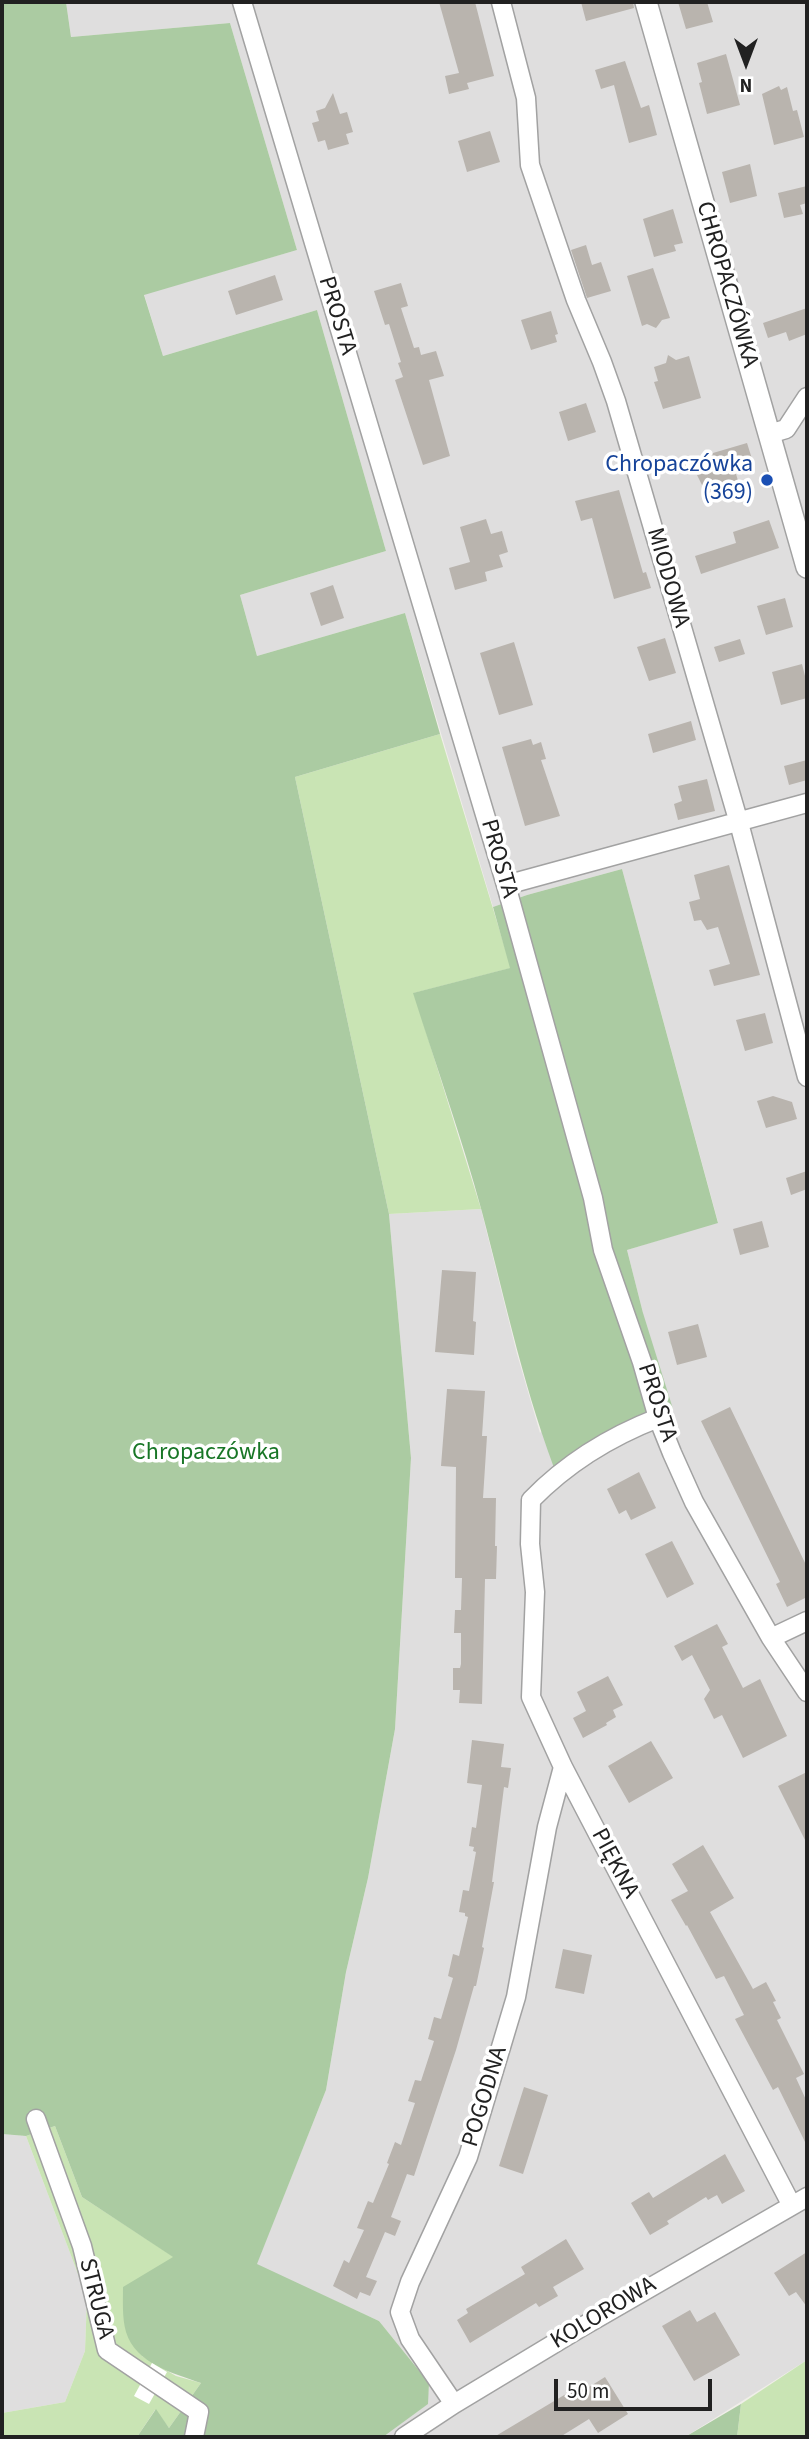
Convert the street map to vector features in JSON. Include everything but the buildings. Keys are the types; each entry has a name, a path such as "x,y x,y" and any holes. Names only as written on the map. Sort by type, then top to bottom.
{"street":[{"name":"PROSTA","path":"242,2 506,885 593,1198 603,1250 638,1350 657,1418 694,1502 771,1638 807,1692"},
{"name":"MIODOWA","path":"500,2 526,98 530,165 576,300 615,401 739,823 807,1077"},
{"name":"CHROPACZÓWKA","path":"646,2 807,567"},
{"path":"769,434 786,429 807,397"},
{"path":"506,885 807,803"},
{"name":"PIĘKNA","path":"657,1418 624,1431 557,1474 531,1500 530,1544 535,1592 531,1697 564,1767 799,2201"},
{"path":"771,1638 807,1620"},
{"name":"POGODNA","path":"454,2404 410,2339 400,2312 410,2283 468,2157 512,2010 547,1827 564,1767"},
{"name":"STRUGA","path":"36,2119 82,2246 107,2350 199,2412 194,2437"},
{"name":"KOLOROWA","path":"404,2437 454,2404 799,2201"}],"shaded area":[{"path":"66,2 807,2 807,2360 685,2437 383,2437 427,2404 429,2383 379,2321 256,2265 326,2090 346,1972 368,1878 395,1729 411,1458 389,1214 481,1209 517,1354 540,1433 643,1313 627,1250 718,1222 622,869 493,907 405,613 257,656 240,595 386,551 317,310 163,356 144,294 297,250 230,23 71,37"},
{"path":"2,2134 26,2136 87,2298 85,2351 65,2402 2,2413"}],"green space":[{"name":"Chropaczówka","path":"2,2 66,2 71,37 230,23 297,250 144,295 163,356 317,310 386,551 240,595 257,656 405,613 440,734 295,777 389,1214 411,1458 395,1729 368,1878 346,1972 326,2090 257,2264 379,2321 429,2383 428,2404 383,2437 137,2437 156,2409 169,2428 201,2383 147,2360 131,2343 126,2332 123,2287 173,2257 82,2197 55,2126 26,2136 2,2134"},
{"path":"440,734 511,968 414,993 481,1209 389,1214 295,777"},
{"path":"622,869 718,1223 627,1250 643,1313 673,1409 560,1483 526,1383 482,1212 413,993 510,968 493,907"},
{"path":"55,2126 82,2197 174,2257 142,2356 176,2376 201,2383 169,2428 155,2410 137,2437 2,2437 2,2413 65,2402 85,2351 87,2298 26,2136"},
{"path":"807,2360 807,2437 737,2437 741,2404"},
{"path":"741,2404 737,2437 685,2437"}],"pier":[{"path":"152,2363 167,2372 149,2404 134,2396"}],"place":[{"name":"Chropaczówka (369)","path":"767,480"}]}
